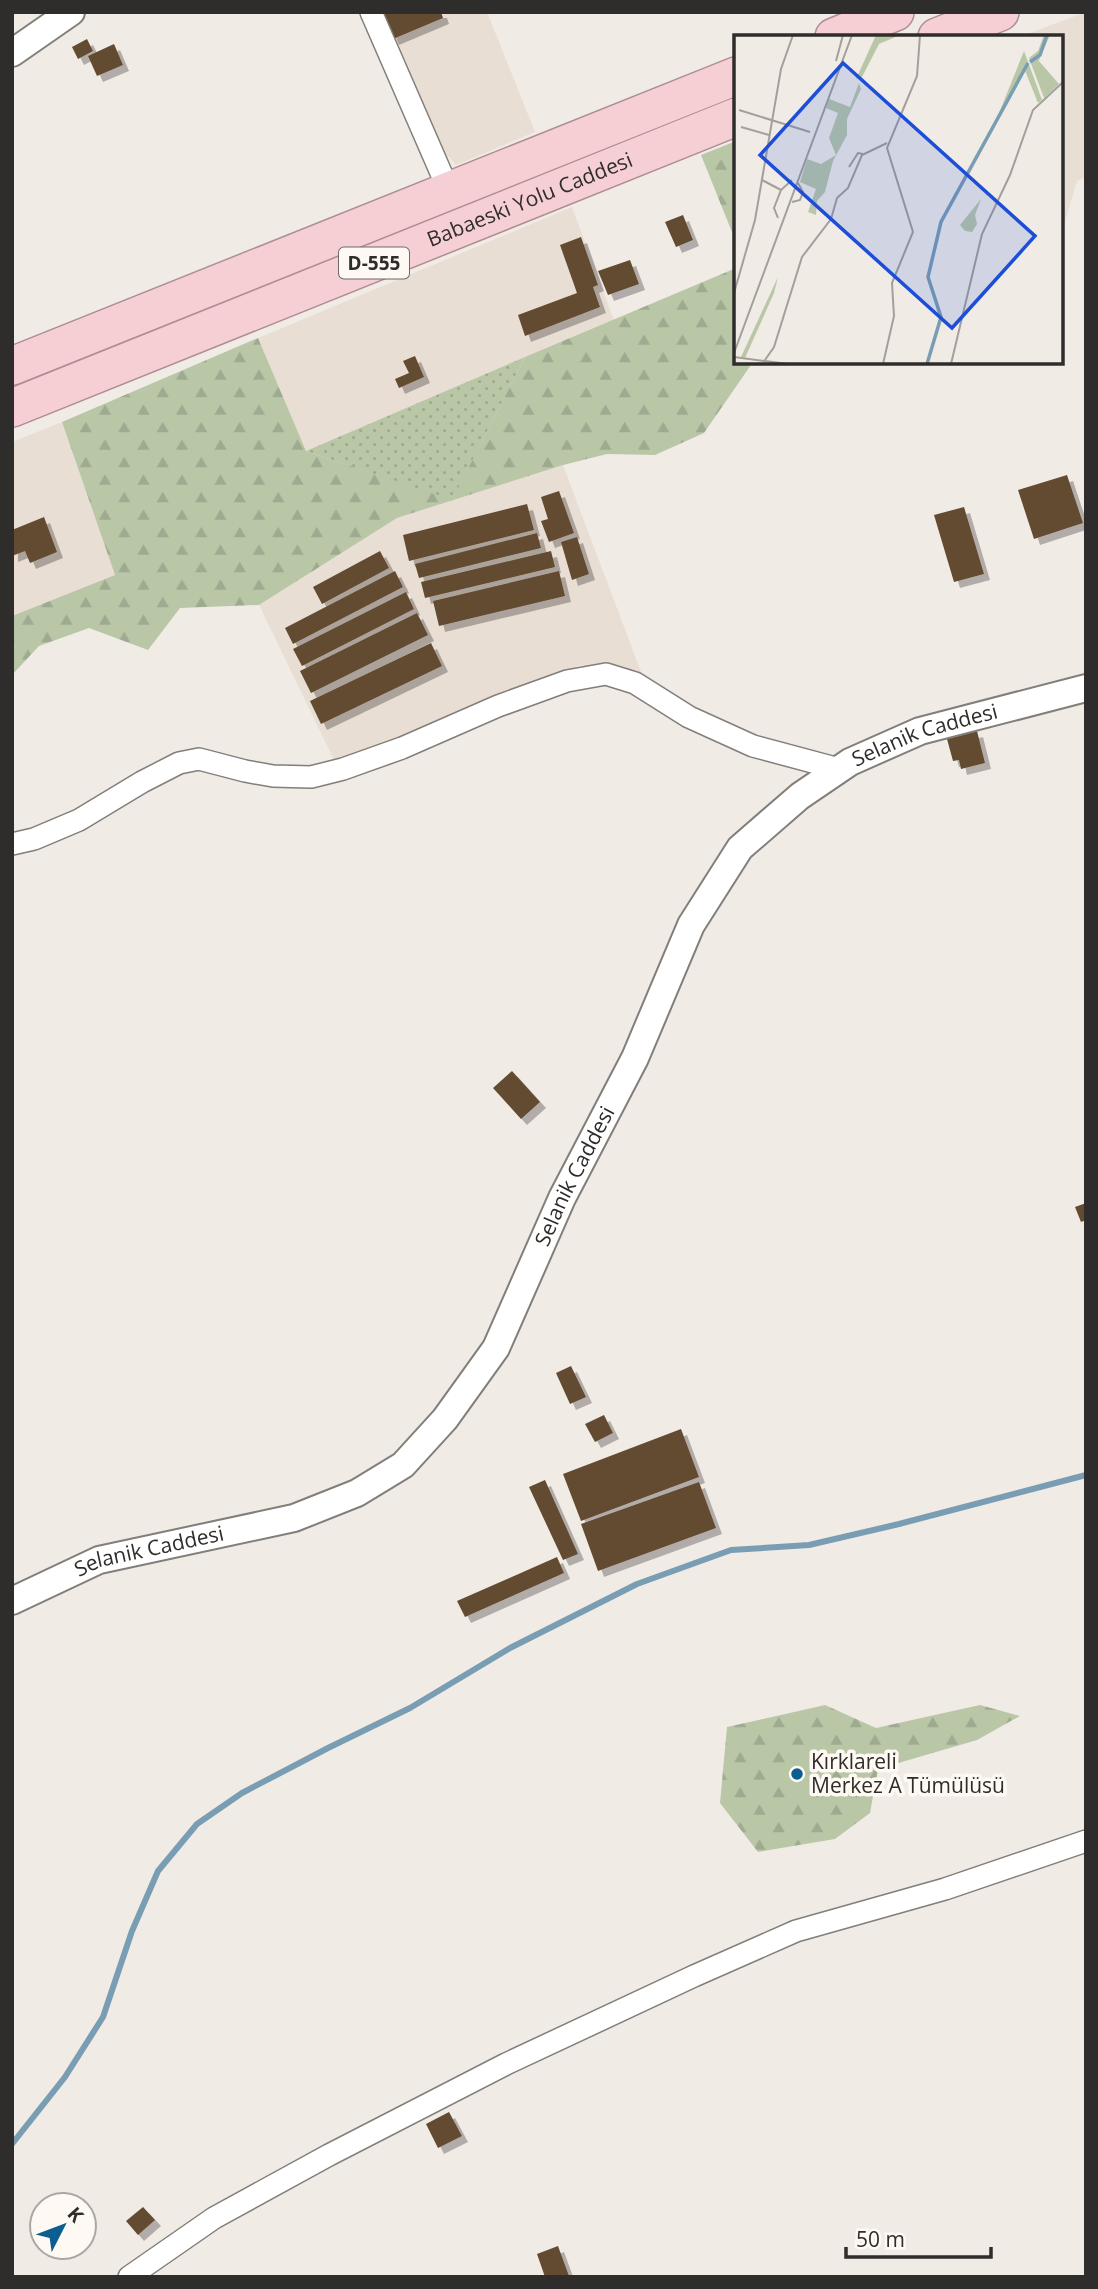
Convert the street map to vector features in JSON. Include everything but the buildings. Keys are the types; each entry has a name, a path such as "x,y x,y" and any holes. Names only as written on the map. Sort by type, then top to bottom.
{"highway":[{"path":"839,35 895,12"},
{"path":"942,35 1000,12"},
{"name":"Babaeski Yolu Caddesi","path":"12,366 734,77"},
{"name":"Babaeski Yolu Caddesi","path":"12,408 734,118"}],"street":[{"path":"12,53 71,12"},
{"path":"371,12 449,191"},
{"path":"12,844 34,839 79,820 179,763 200,759 273,776 311,777 402,748 498,706 567,681 606,674 635,683 689,717 752,746 839,769"},
{"name":"Selanik Caddesi","path":"12,1601 99,1560 295,1518 357,1493 403,1465 445,1419 496,1348 562,1198 635,1058 691,925 740,848 800,796 839,769 919,731 1086,688"},
{"path":"129,2277 214,2218 329,2155 506,2064 694,1976 796,1931 945,1889 1086,1841"}],"shaded area":[{"path":"378,12 487,12 535,132 456,165 431,138"},
{"path":"1086,12 1086,177 1077,181 1063,223 1063,35 1024,35"},
{"path":"572,207 614,320 306,451 258,338"},
{"path":"62,422 115,575 12,616 12,442"},
{"path":"563,465 643,677 581,665 336,764 259,605 397,518"}],"green space":[{"path":"734,142 734,237 701,155"},
{"path":"734,269 734,364 752,364 704,433 655,455 607,454 563,465 397,518 259,605 180,608 148,650 89,628 39,646 12,675 12,616 115,575 62,422 258,338 306,451 452,500 525,357"},
{"path":"525,357 452,501 306,451"},
{"path":"825,1705 876,1728 980,1705 1020,1716 977,1740 878,1769 870,1813 835,1839 758,1852 720,1803 727,1727"}],"waterway":[{"path":"12,2144 65,2077 103,2017 132,1931 158,1871 197,1824 242,1793 410,1708 510,1648 637,1584 731,1550 809,1545 1086,1475"}],"place":[{"name":"Kırklareli Merkez A Tümülüsü","path":"797,1774"}]}
